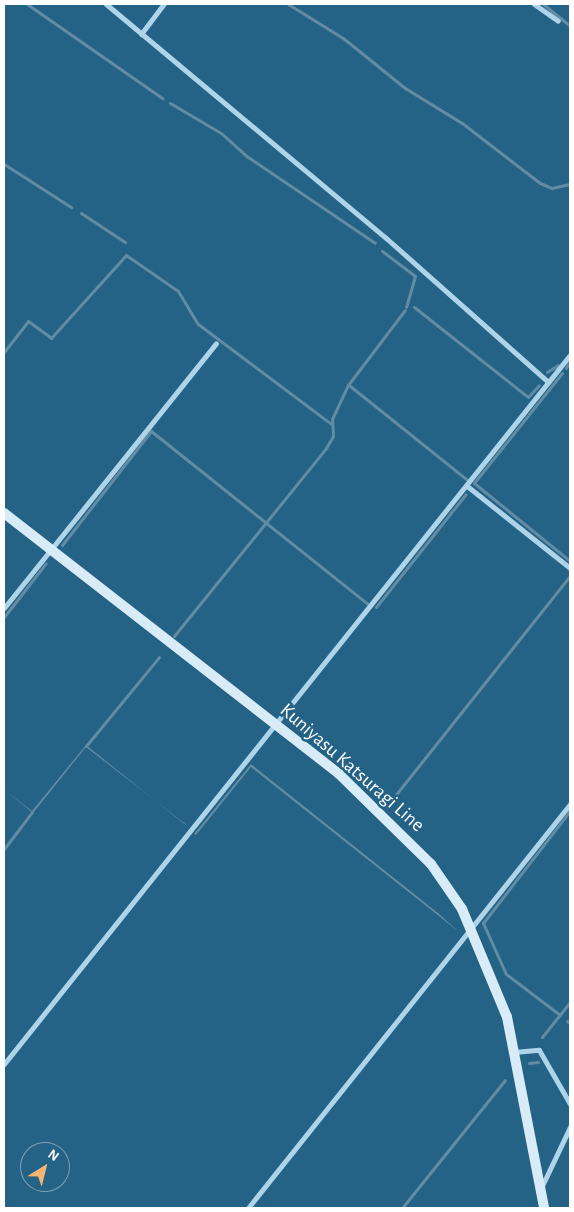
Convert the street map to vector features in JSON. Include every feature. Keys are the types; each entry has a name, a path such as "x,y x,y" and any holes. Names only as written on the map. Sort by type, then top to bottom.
{"main road":[{"name":"Kuniyasu Katsuragi Line","path":"4,513 277,724 409,840 446,886 471,928 496,984 514,1052 544,1208"}],"street":[{"path":"106,4 400,250 548,382"},
{"path":"141,34 164,4"},
{"path":"534,4 558,21"},
{"path":"4,608 216,343"},
{"path":"4,1064 570,355"},
{"path":"467,486 570,568"},
{"path":"248,1208 570,804"},
{"path":"514,1052 538,1050 570,1104"},
{"path":"540,1190 570,1127"}],"water":[{"path":"86,745 154,799 86,747 33,813 4,790 32,811"},
{"path":"251,764 438,913 459,932 251,767 196,835 194,834"},
{"path":"154,799 188,826 183,823"}],"waterway":[{"path":"27,4 162,98"},
{"path":"288,4 343,38 405,88 462,123 540,183 552,188 570,184"},
{"path":"543,4 570,26"},
{"path":"170,103 221,133 248,157 375,243"},
{"path":"4,164 71,207"},
{"path":"81,213 125,242"},
{"path":"382,251 415,276 406,307"},
{"path":"4,352 28,321 51,338 126,255 178,291 198,324 331,424"},
{"path":"414,307 528,397 539,385"},
{"path":"174,636 326,448 333,436 332,419 348,385 405,310"},
{"path":"566,368 570,362"},
{"path":"547,372 558,365"},
{"path":"562,373 474,483 570,561"},
{"path":"350,386 466,479"},
{"path":"62,545 151,431 368,604"},
{"path":"376,607 466,494"},
{"path":"4,617 46,563"},
{"path":"390,802 569,577"},
{"path":"86,746 159,657"},
{"path":"560,1015 506,974 483,923 570,811"},
{"path":"4,849 32,812"},
{"path":"542,1037 570,1002"},
{"path":"529,1063 538,1062"},
{"path":"402,1208 505,1080"}]}
